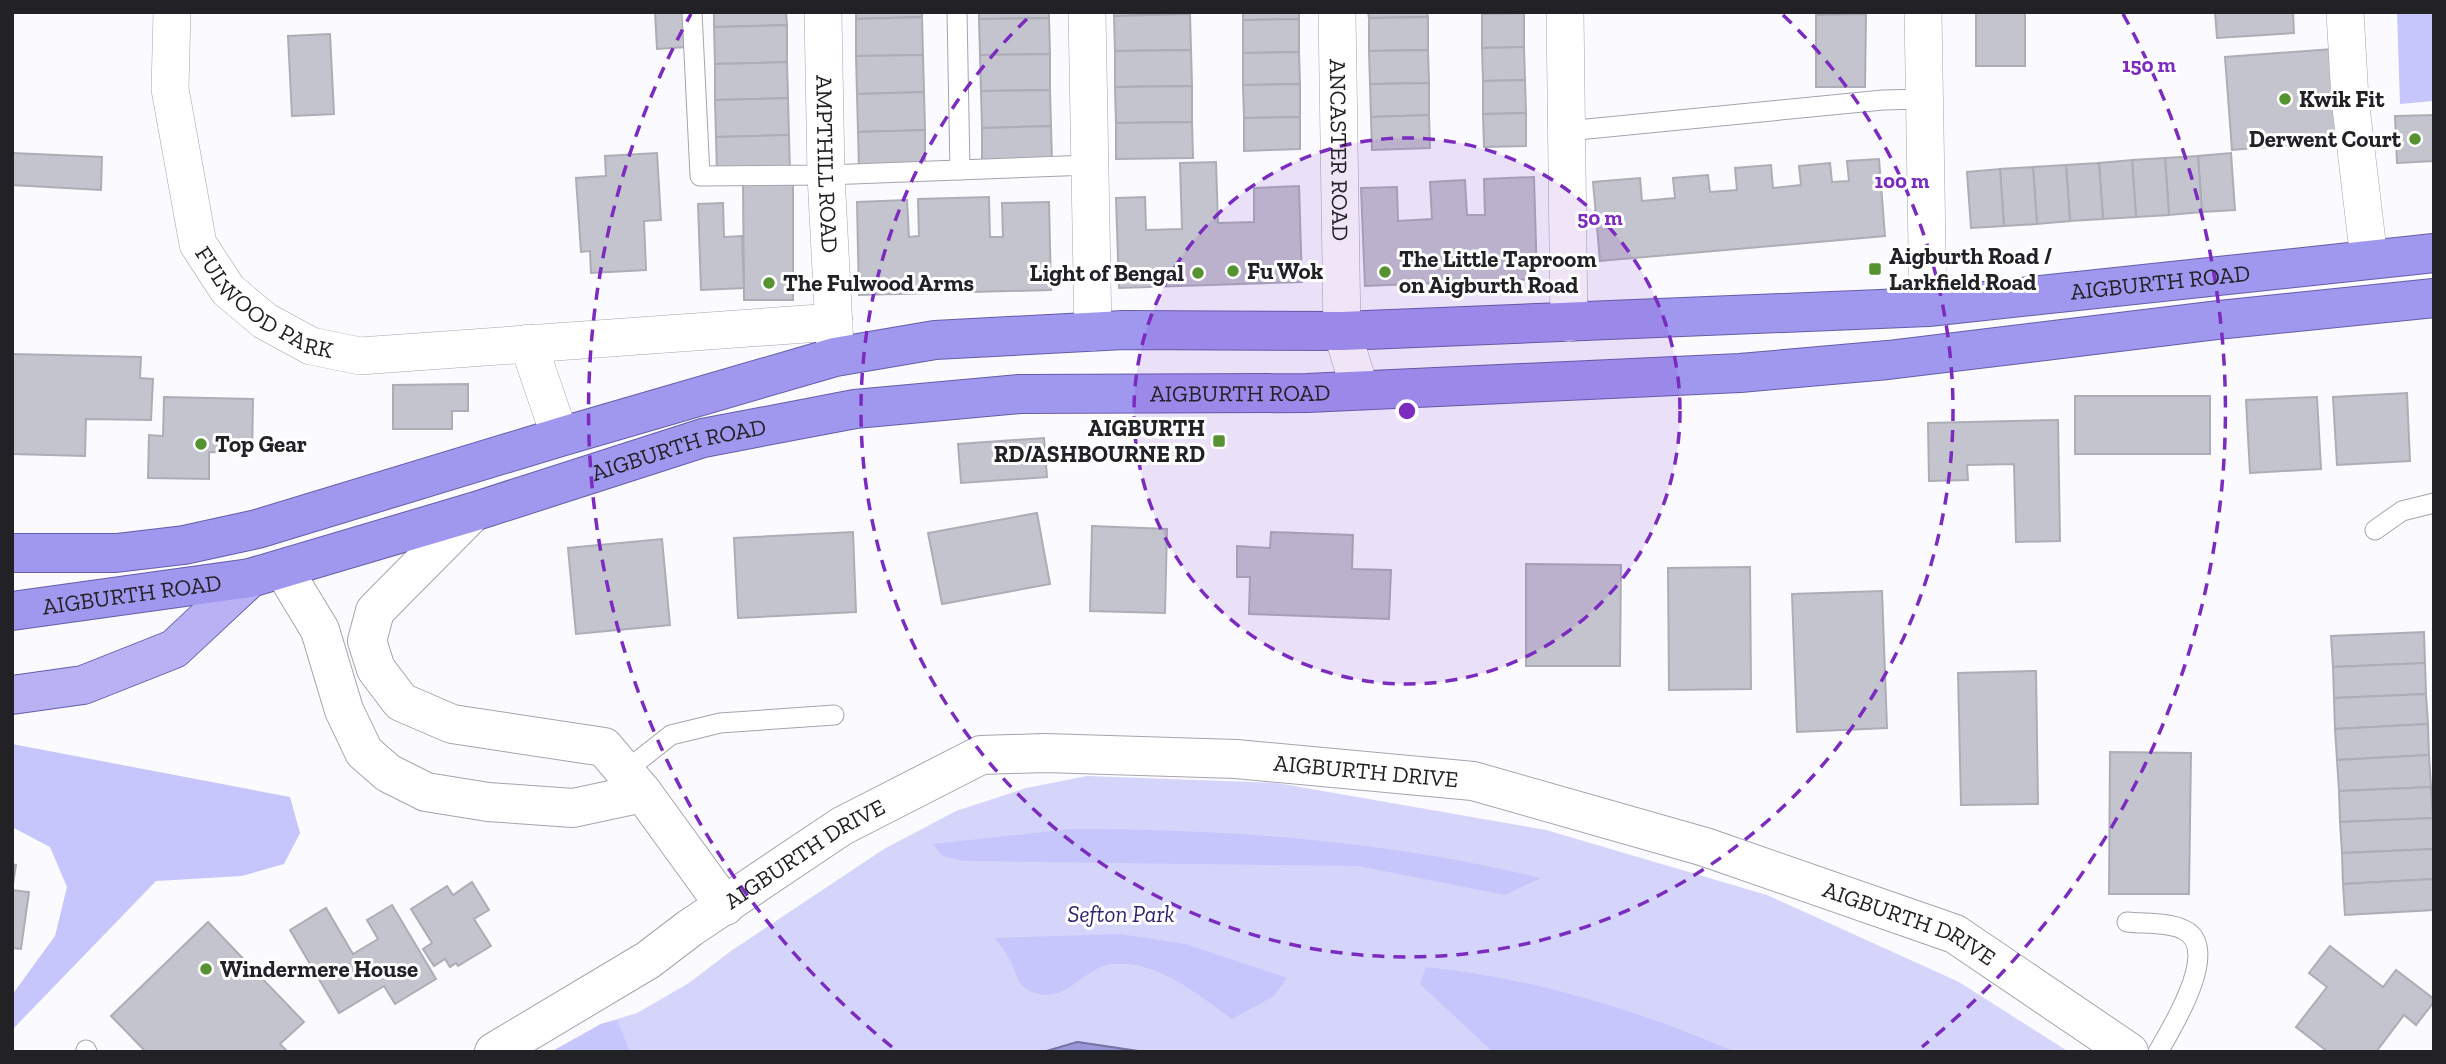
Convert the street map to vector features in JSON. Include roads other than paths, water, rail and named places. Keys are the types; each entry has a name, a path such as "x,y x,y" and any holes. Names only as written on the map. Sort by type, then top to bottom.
{"highway":[{"name":"AIGBURTH ROAD","path":"12,553 116,553 184,545 257,529 560,437 834,339 935,340 1124,330 1342,331 1928,307 2434,253"},
{"name":"AIGBURTH ROAD","path":"12,611 267,574 703,438 855,409 1020,394 1307,393 1593,382 1767,371 1888,360 2218,320 2434,298"}],"main road":[{"path":"12,695 83,685 174,649 267,574"}],"street":[{"name":"FULWOOD PARK","path":"172,12 170,89 198,244 228,290 265,321 311,346 360,356 528,343 834,339"},
{"name":"AMPTHILL ROAD","path":"823,12 826,175 834,339"},
{"path":"1087,12 1093,332"},
{"name":"ANCASTER ROAD","path":"1337,12 1342,331"},
{"path":"1565,12 1569,323"},
{"path":"1923,12 1928,307"},
{"path":"2345,12 2350,99 2369,259"},
{"name":"AIGBURTH ROAD","path":"1342,331 1360,390"},
{"path":"528,343 560,437"},
{"name":"AIGBURTH DRIVE","path":"472,512 375,611 366,641 376,669 401,702 452,724 604,747 725,906 842,826 981,755 1045,753 1236,759 1473,781 1705,847 1955,934 2129,1052"},
{"path":"267,574 320,630 344,710 364,752 388,774 426,792 488,802 573,808 634,783"},
{"path":"494,1052 648,960 725,906"}],"lane":[{"path":"692,12 700,176 826,175 1090,165"},
{"path":"957,12 960,170"},
{"path":"1567,131 1883,100 1925,99"},
{"path":"2375,530 2402,511 2434,503"},
{"path":"634,783 671,736 720,723 834,715"},
{"path":"2127,922 2182,928 2192,934 2197,948 2197,966 2192,987 2158,1052"}],"place":[{"name":"Kwik Fit","path":"2285,99"},
{"name":"Derwent Court","path":"2415,139"},
{"name":"Aigburth Road / Larkfield Road","path":"1875,269"},
{"name":"Fu Wok","path":"1233,271"},
{"name":"The Little Taproom on Aigburth Road","path":"1385,272"},
{"name":"Light of Bengal","path":"1198,273"},
{"name":"The Fulwood Arms","path":"769,283"},
{"name":"AIGBURTH RD/ASHBOURNE RD","path":"1219,441"},
{"name":"Top Gear","path":"201,444"},
{"name":"Windermere House","path":"206,969"}],"park label":[{"name":"Sefton Park","path":"1121,914"}]}
